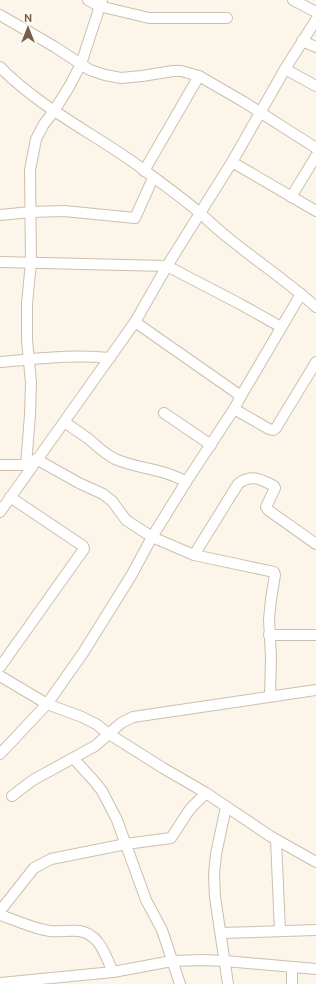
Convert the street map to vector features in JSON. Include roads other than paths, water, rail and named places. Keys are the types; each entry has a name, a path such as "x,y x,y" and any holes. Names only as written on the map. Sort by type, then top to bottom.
{"street":[{"path":"88,0 149,18 227,18"},
{"path":"293,0 316,12"},
{"path":"32,463 31,383 28,360 27,304 31,262 30,170 36,139 44,124 69,87 81,64 100,3"},
{"path":"0,15 55,47 90,70 105,76 121,78 173,71 181,71 199,76 244,102 316,148"},
{"path":"0,512 32,463 64,422 134,322 232,162 285,69 316,20"},
{"path":"302,41 316,47"},
{"path":"0,67 4,76 144,171 316,306"},
{"path":"285,69 316,86"},
{"path":"144,171 199,76"},
{"path":"292,197 316,156"},
{"path":"232,162 316,211"},
{"path":"0,215 64,211 135,218 153,178"},
{"path":"0,262 167,266 281,327"},
{"path":"0,754 46,704 72,669 106,618 152,537 234,409 301,294"},
{"path":"134,322 241,396"},
{"path":"0,362 88,356 110,358"},
{"path":"234,409 273,430 276,428 316,362"},
{"path":"164,413 211,445"},
{"path":"64,422 89,439 114,459 178,477 186,482"},
{"path":"0,465 32,463 103,494 112,500 126,520 152,537 194,555 274,572 275,575 271,598 268,635 271,658 270,696"},
{"path":"194,555 238,484 247,479 259,478 274,486 275,488 266,507 268,510 316,544"},
{"path":"0,667 84,549 83,546 10,497"},
{"path":"268,635 316,634"},
{"path":"0,676 46,704 82,717 96,724 109,734 163,768 206,793 276,840 316,862"},
{"path":"12,796 33,780 74,759 95,746 121,723 133,717 230,704 270,696 316,690"},
{"path":"74,759 96,782 117,820 146,900 162,930 180,984"},
{"path":"0,911 34,868 51,859 126,844 172,838 190,809 206,793"},
{"path":"226,807 216,854 214,874 215,897 228,984"},
{"path":"276,840 280,931"},
{"path":"0,914 40,929 51,931 79,931 89,934 100,944 113,972"},
{"path":"220,933 316,930"},
{"path":"0,983 113,972 172,961 225,961 316,969"},
{"path":"292,968 292,984"}]}
